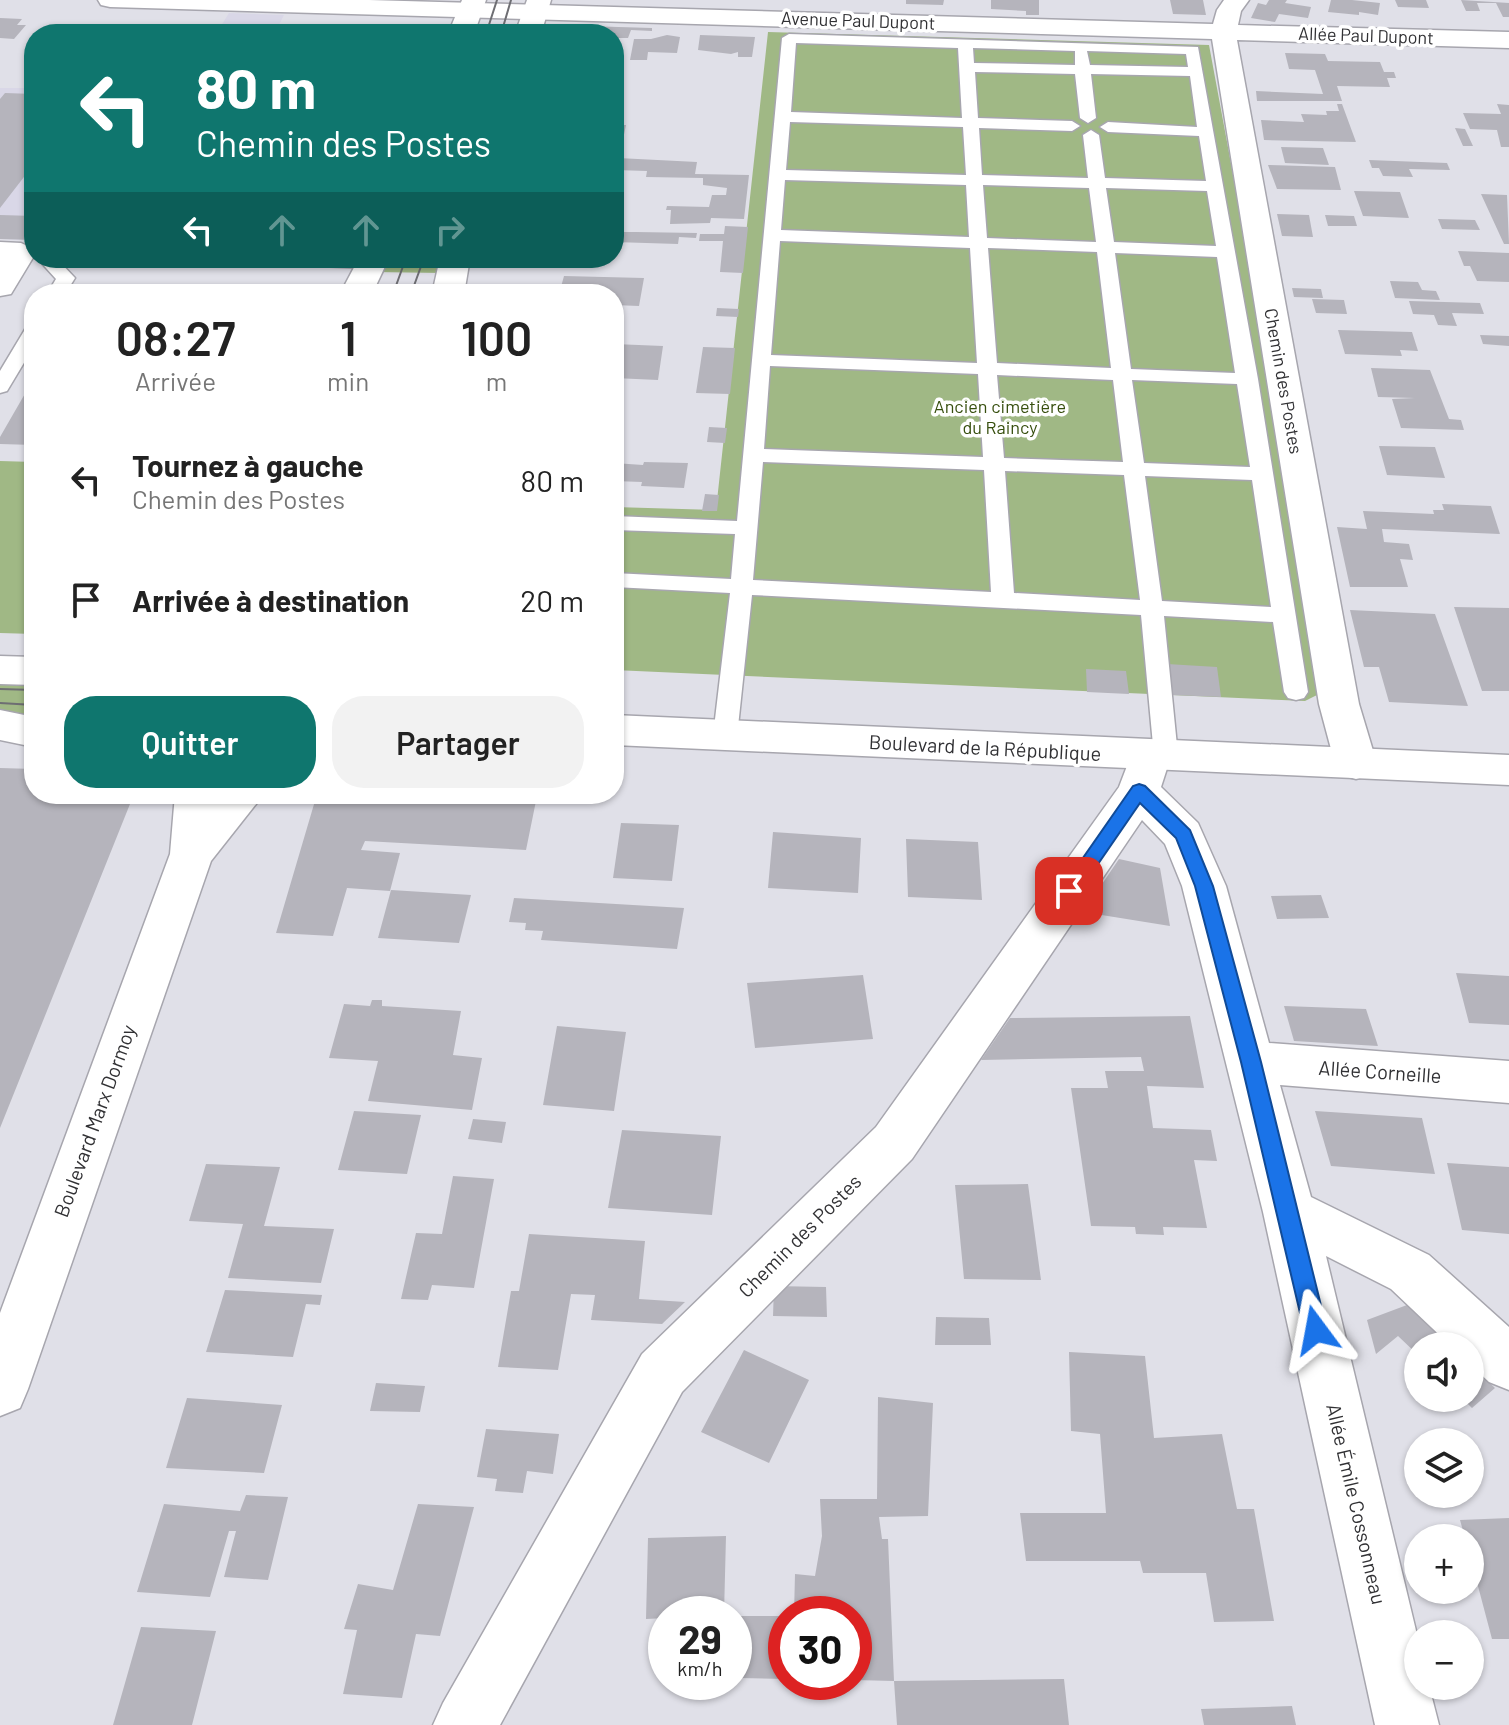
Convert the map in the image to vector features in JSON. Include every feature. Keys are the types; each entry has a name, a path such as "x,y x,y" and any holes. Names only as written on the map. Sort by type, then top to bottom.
{"street":[{"name":"Avenue Paul Dupont","path":"110,0 472,4 534,15 1223,32"},
{"path":"1223,32 1229,10 1237,0"},
{"path":"465,24 472,4"},
{"name":"Allée Paul Dupont","path":"1223,32 1509,40"},
{"name":"Chemin des Postes","path":"1223,32 1339,704 1356,764"},
{"path":"0,287 24,255"},
{"path":"0,670 24,671"},
{"path":"0,725 24,730"},
{"name":"Boulevard de la République","path":"624,731 1152,768 1356,764 1509,770"},
{"name":"Chemin des Postes","path":"465,1725 662,1373 894,1143 1152,768"},
{"name":"Allée Émile Cossonneau","path":"1152,768 1204,886 1251,1062 1289,1212 1407,1725"},
{"name":"Boulevard Marx Dormoy","path":"0,1389 192,854 195,804"},
{"name":"Boulevard Marx Dormoy","path":"192,854 234,804"},
{"name":"Allée Corneille","path":"1251,1062 1509,1082"},
{"path":"1289,1212 1410,1272 1509,1363"}],"lane":[{"path":"725,736 734,676 789,38 1193,50 1296,692"},
{"path":"965,43 1003,600"},
{"path":"1080,47 1119,372 1152,608 1152,768"},
{"path":"967,67 1196,72"},
{"path":"782,117 1206,132"},
{"path":"777,175 1215,186"},
{"path":"772,235 1227,252"},
{"path":"49,268 66,278 62,284"},
{"path":"0,387 24,347"},
{"path":"762,360 1248,379"},
{"path":"753,455 1262,474"},
{"path":"624,523 746,528"},
{"path":"624,580 1283,615"}],"shaded area":[{"path":"229,13 284,15 280,24 222,24"},
{"path":"0,88 24,88 24,240 0,239"}],"green space":[{"name":"Ancien cimetière du Raincy","path":"768,32 1209,45 1235,185 1317,695 1305,701 624,670 624,507 716,510"},
{"path":"377,268 442,268 442,273 375,272"},
{"path":"0,461 24,462 24,634 0,633"},
{"path":"0,679 24,680 24,717 0,713"}],"building":[{"path":"906,0 944,0 943,5 906,4"},
{"path":"991,0 1039,0 1039,15 991,9"},
{"path":"1170,0 1203,0 1206,15 1173,14"},
{"path":"1269,0 1287,0 1285,3 1311,7 1308,18 1279,14 1275,22 1251,18 1258,3 1266,5"},
{"path":"1331,0 1380,3 1378,15 1328,12"},
{"path":"1395,0 1426,0 1429,8 1398,7"},
{"path":"1461,0 1509,3 1509,17 1503,17 1496,3 1477,3 1480,11 1466,11"},
{"path":"0,18 22,19 17,25 24,27 14,39 0,38"},
{"path":"624,27 652,28 652,31 631,30 628,38 624,38"},
{"path":"667,35 680,37 677,53 648,52 647,60 630,60 634,39"},
{"path":"700,35 755,37 752,57 738,57 738,52 698,50"},
{"path":"1285,53 1325,54 1328,61 1380,62 1384,72 1394,72 1396,78 1387,78 1390,87 1337,86 1342,101 1257,101 1256,91 1323,94 1315,70 1289,69"},
{"path":"5,93 24,94 24,177 0,208 0,99"},
{"path":"1337,104 1342,104 1356,142 1264,140 1261,120 1304,122 1301,114 1327,115 1326,111 1339,111"},
{"path":"1497,104 1509,105 1509,147 1501,147 1497,130 1470,129 1463,113 1501,114"},
{"path":"1455,128 1465,129 1473,146 1463,146"},
{"path":"1281,147 1323,148 1329,165 1285,163"},
{"path":"624,158 697,162 695,174 749,175 744,219 711,218 710,223 670,224 671,210 666,210 667,206 709,207 712,195 726,195 727,188 703,185 703,178 646,177 647,171 624,170"},
{"path":"1369,160 1447,163 1450,170 1409,169 1413,177 1383,176 1379,168 1372,168"},
{"path":"1268,165 1335,167 1341,190 1277,189"},
{"path":"1354,191 1400,192 1409,218 1363,216"},
{"path":"1481,194 1507,195 1509,244 1504,244"},
{"path":"1277,214 1309,215 1313,237 1282,236"},
{"path":"0,215 24,216 24,240 0,239"},
{"path":"1325,215 1354,216 1357,226 1328,226"},
{"path":"1438,219 1475,220 1480,230 1442,229"},
{"path":"725,226 748,227 743,273 720,272 723,241 699,241 700,234 724,234"},
{"path":"624,232 697,233 696,238 679,237 678,244 624,242"},
{"path":"1458,251 1509,253 1509,282 1477,281 1470,266 1464,266"},
{"path":"564,276 644,278 639,306 624,305 624,284 562,284"},
{"path":"1390,281 1418,282 1422,290 1436,291 1440,300 1395,298"},
{"path":"1292,288 1321,289 1323,298 1294,297"},
{"path":"1312,299 1344,300 1347,314 1316,313"},
{"path":"1409,301 1480,303 1484,314 1452,313 1457,326 1438,325 1434,315 1413,314"},
{"path":"717,308 739,309 738,317 716,316"},
{"path":"1338,330 1412,332 1418,351 1400,350 1402,356 1345,354"},
{"path":"1480,335 1509,336 1509,346 1483,344"},
{"path":"624,344 663,346 658,380 624,378"},
{"path":"703,347 735,348 730,394 696,393"},
{"path":"1371,368 1430,370 1449,419 1461,420 1464,430 1401,428 1392,399 1415,398 1378,397"},
{"path":"24,395 24,445 0,444 0,437"},
{"path":"709,427 727,428 725,443 707,442"},
{"path":"1379,446 1435,447 1445,478 1387,475"},
{"path":"644,462 688,463 684,488 641,486 642,482 624,481 624,464 643,465"},
{"path":"705,494 719,495 717,511 702,511"},
{"path":"1442,504 1491,506 1500,534 1382,529 1384,542 1409,544 1413,560 1400,559 1408,587 1350,587 1337,527 1367,529 1363,511 1434,514 1433,510 1444,510"},
{"path":"1454,607 1509,608 1509,691 1482,691"},
{"path":"1350,610 1435,614 1468,706 1389,702 1379,667 1364,667"},
{"path":"1167,664 1217,667 1221,697 1171,695"},
{"path":"1086,669 1126,671 1129,694 1087,692"},
{"path":"0,768 24,769 24,804 130,804 0,1128"},
{"path":"314,804 535,804 526,850 365,841 361,850 400,853 390,891 347,888 333,936 276,933"},
{"path":"621,823 679,825 672,881 613,878"},
{"path":"773,832 861,838 858,893 768,888"},
{"path":"906,839 978,842 982,900 908,897"},
{"path":"1119,859 1160,868 1170,926 1083,912"},
{"path":"391,890 471,895 459,943 378,938"},
{"path":"1321,895 1329,918 1277,919 1271,896"},
{"path":"514,898 684,908 677,949 541,940 543,931 525,930 526,923 509,922"},
{"path":"1456,973 1509,976 1509,1025 1469,1023"},
{"path":"863,975 873,1039 755,1048 747,983"},
{"path":"372,1000 382,1000 382,1006 461,1011 453,1055 482,1058 472,1110 368,1101 378,1061 329,1058 344,1004 370,1006"},
{"path":"1284,1006 1366,1009 1378,1046 1294,1041"},
{"path":"1190,1016 1204,1088 1147,1086 1153,1128 1211,1130 1217,1161 1194,1160 1207,1228 1163,1227 1164,1235 1136,1234 1135,1227 1091,1226 1071,1088 1108,1088 1105,1071 1144,1071 1141,1057 981,1060 1010,1018"},
{"path":"557,1026 626,1032 614,1111 543,1105"},
{"path":"354,1111 421,1115 407,1174 338,1170"},
{"path":"1315,1111 1422,1118 1435,1174 1331,1166"},
{"path":"473,1119 506,1122 502,1143 468,1139"},
{"path":"622,1130 721,1136 712,1215 608,1208"},
{"path":"1447,1163 1509,1167 1509,1234 1462,1230"},
{"path":"206,1164 280,1167 264,1226 334,1229 321,1283 228,1278 243,1224 189,1221"},
{"path":"453,1176 494,1179 474,1288 432,1285 428,1300 401,1299 416,1233 442,1234"},
{"path":"1028,1184 1041,1280 964,1279 955,1185"},
{"path":"529,1234 645,1241 639,1299 685,1302 662,1324 591,1320 595,1295 571,1294 558,1370 498,1367 511,1291 519,1291"},
{"path":"774,1286 826,1287 827,1317 773,1316"},
{"path":"225,1290 322,1295 320,1305 306,1304 293,1357 206,1352"},
{"path":"1407,1305 1435,1332 1404,1332 1404,1342 1398,1336 1376,1354 1367,1320"},
{"path":"936,1317 989,1318 991,1345 935,1345"},
{"path":"744,1350 809,1380 769,1463 701,1432"},
{"path":"1069,1352 1145,1356 1154,1438 1222,1434 1237,1509 1254,1509 1274,1621 1214,1622 1206,1573 1143,1573 1140,1561 1026,1561 1020,1513 1106,1513 1100,1434 1071,1431"},
{"path":"1484,1377 1495,1388 1484,1398"},
{"path":"376,1383 425,1386 420,1412 370,1411"},
{"path":"878,1397 933,1403 928,1516 879,1517 882,1539 888,1539 894,1681 872,1680 872,1596 794,1596 795,1574 815,1576 822,1536 820,1499 877,1499"},
{"path":"187,1398 282,1405 264,1473 166,1468"},
{"path":"486,1429 559,1434 553,1474 527,1471 523,1493 495,1491 497,1479 477,1477"},
{"path":"246,1495 288,1497 268,1580 224,1577 236,1531 229,1531 210,1597 137,1592 164,1504 240,1511"},
{"path":"418,1504 474,1507 440,1636 416,1634 402,1698 343,1694 357,1630 344,1629 358,1584 393,1590"},
{"path":"1509,1518 1509,1639 1492,1639 1483,1604 1484,1524 1461,1524 1460,1520"},
{"path":"726,1536 724,1596 648,1596 646,1619 648,1538"},
{"path":"752,1616 768,1616 768,1679 752,1678"},
{"path":"141,1627 216,1631 192,1725 113,1725"},
{"path":"1064,1679 1069,1725 897,1725 894,1681"},
{"path":"1292,1706 1296,1725 1204,1725 1201,1709"}],"tram line":[{"path":"489,24 497,0"},
{"path":"504,24 511,0"},
{"path":"397,284 402,268"},
{"path":"415,284 420,268"},
{"path":"0,689 24,690"},
{"path":"0,703 24,704"}],"route":[{"path":"1069,891 1139,791 1183,835 1204,886 1289,1212 1316,1330"}]}
